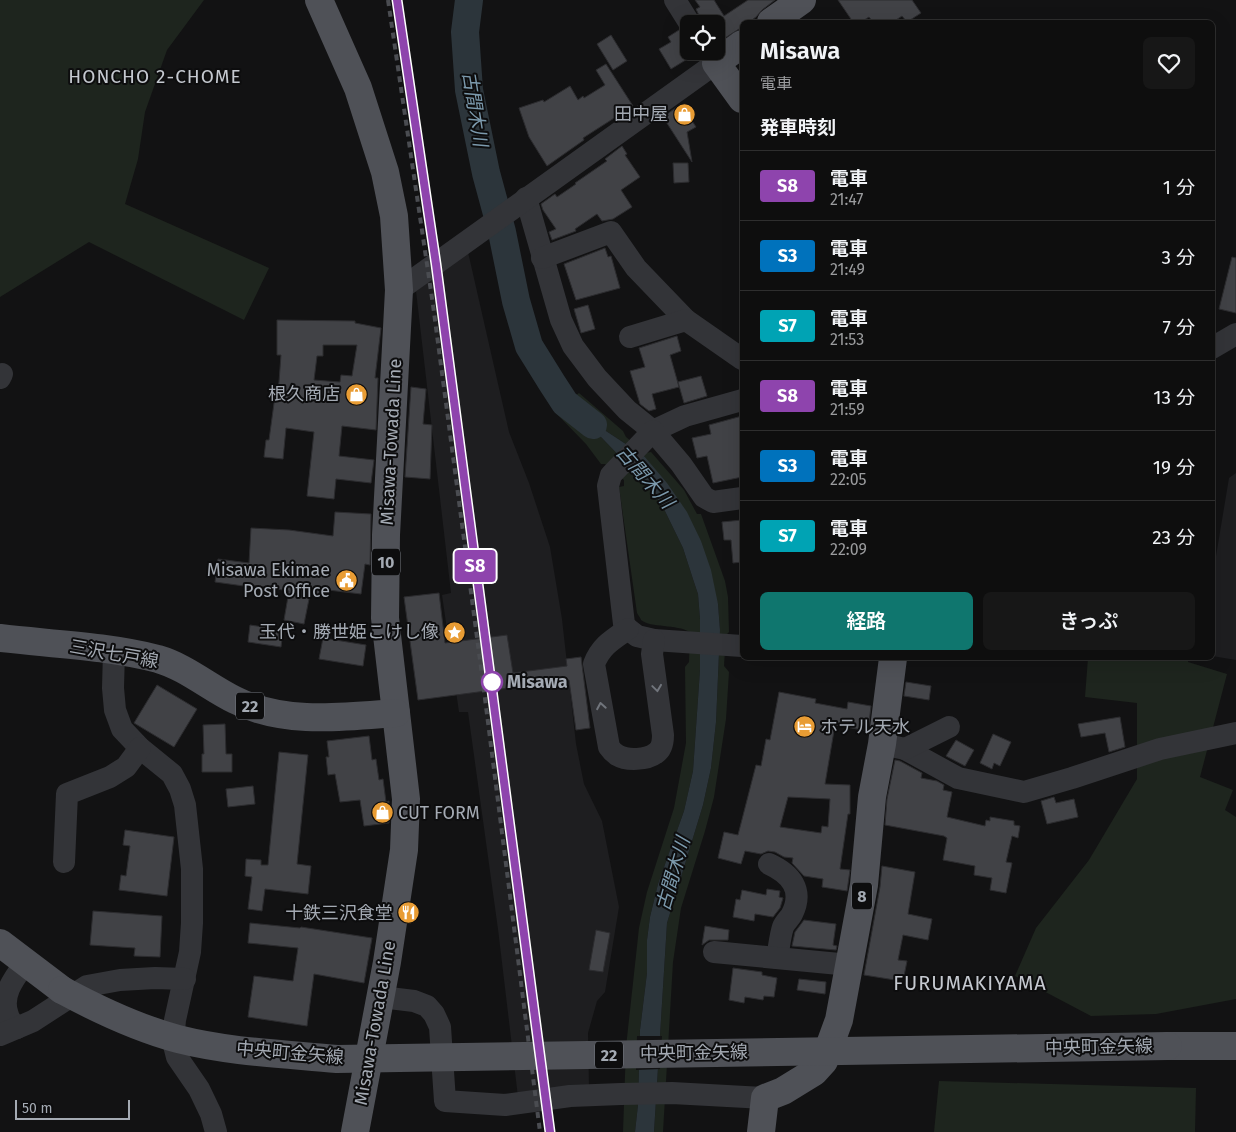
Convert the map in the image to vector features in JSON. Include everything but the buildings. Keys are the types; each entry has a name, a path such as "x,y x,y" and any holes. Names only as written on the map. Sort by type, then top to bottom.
{"main road":[{"name":"Misawa-Towada Line","path":"318,0 358,88 385,172 394,216 399,290 386,554 385,618 403,765 406,807 404,850 381,996 355,1132"},
{"path":"774,20 802,0"},
{"path":"725,51 740,45"},
{"path":"714,60 740,96"},
{"name":"三沢七戸線","path":"0,638 114,651 160,660 236,701 270,713 329,718 396,713"},
{"name":"8","path":"765,1098 783,1091 814,1072 824,1061 839,1020 864,885 872,797 894,747 890,660"},
{"name":"中央町金矢線","path":"0,943 62,990 114,1017 178,1039 238,1049 337,1059 1236,1046"},
{"path":"761,1132 765,1098"}],"street":[{"path":"675,0 684,15"},
{"path":"399,290 522,201 708,60"},
{"path":"522,201 561,320 573,346 597,378 649,435 681,464 704,497 713,502 740,498"},
{"path":"542,258 611,232 636,268 686,320 740,358"},
{"path":"630,337 686,320"},
{"path":"1215,346 1236,334"},
{"path":"736,646 654,640 637,636 624,624 608,486 610,475 649,435 685,416 740,401"},
{"path":"628,629 605,646 598,654 594,664 609,747 617,755 628,760 648,757 656,753 662,745 663,735 652,654 654,640"},
{"path":"114,651 113,688 115,710 122,729 140,748 172,774 180,788 185,805 192,869 190,952 175,1020 173,1041 177,1057 199,1089 211,1114 216,1132"},
{"path":"894,747 949,728"},
{"path":"894,747 958,778 1024,792 1160,749 1236,733"},
{"path":"64,862 67,794 110,778 126,767 140,748"},
{"path":"770,864 783,870 797,888 797,900 792,914 783,926 777,958"},
{"path":"714,952 850,965"},
{"path":"26,962 11,983 6,994 8,1032 33,1021 87,986 120,980 185,978"},
{"path":"381,996 414,1001 427,1006 434,1014 440,1027 445,1101 505,1105 570,1096 663,1093 765,1098"}],"shaded area":[{"path":"0,0 204,0 167,50 145,112 138,159 125,204 269,268 244,320 89,242 0,297"},
{"path":"468,252 509,432 529,483 550,547 562,619 576,744 584,784 602,821 619,907 605,992 597,1001 588,1033 589,1088 518,1097 498,929 468,712 459,712 442,595 451,593 416,291"},
{"path":"579,393 645,453 651,452 684,490 697,514 701,514 725,581 728,597 729,632 726,635 724,666 729,672 726,719 714,797 681,908 673,962 663,1132 654,1132 667,923 703,805 711,768 716,722 720,630 718,604 644,456 606,431 595,416 568,401"},
{"path":"563,405 602,438 651,489 664,509 683,548 698,594 700,670 693,771 684,811 658,884 650,917 647,940 647,973 640,1030 638,1105 635,1132 623,1132 626,1047 639,928 647,892 674,808 686,743 685,667 689,662 690,632 645,622 641,620 637,613 619,487 624,486 624,480 605,464 601,464 586,444 554,411"},
{"path":"1236,473 1236,660 1215,656 1215,562 1229,478"},
{"path":"1088,660 1188,660 1188,662 1227,674 1200,777 1233,790 1225,810 1236,817 1236,999 1156,1014 1091,1016 1015,976 1036,928 1089,860 1137,779 1137,703 1085,697"},
{"path":"939,1081 1196,1088 1195,1132 934,1132"}],"water":[{"path":"568,401 595,417 606,431 644,456 667,483 687,512 701,541 711,570 718,604 720,630 716,722 711,768 703,805 667,923 654,1132 635,1132 638,1105 640,1030 647,973 647,940 658,884 684,811 693,771 700,670 698,594 683,548 664,509 651,489 602,438 563,405"}],"pier":[{"path":"637,1036 662,1036 660,1069 636,1070"}],"waterway":[{"name":"古間木川","path":"469,0 465,32 469,90 486,173 502,232 516,301 529,346 565,403 593,425"}],"railway":[{"path":"388,0 433,305 540,1132"},
{"path":"397,0 436,263 550,1132"}],"train":[{"name":"S8","path":"397,0 436,264 550,1132"}],"place":[{"name":"田中屋","path":"684,114"},
{"name":"根久商店","path":"356,394"},
{"name":"Misawa Ekimae Post Office","path":"346,580"},
{"name":"玉代・勝世姫こけし像","path":"455,632"},
{"name":"Misawa","path":"492,682"},
{"name":"ホテル天水","path":"804,727"},
{"name":"CUT FORM","path":"382,813"},
{"name":"十鉄三沢食堂","path":"409,913"}],"district":[{"name":"HONCHO 2-CHOME","path":"155,76"},
{"name":"FURUMAKIYAMA","path":"970,983"}]}
